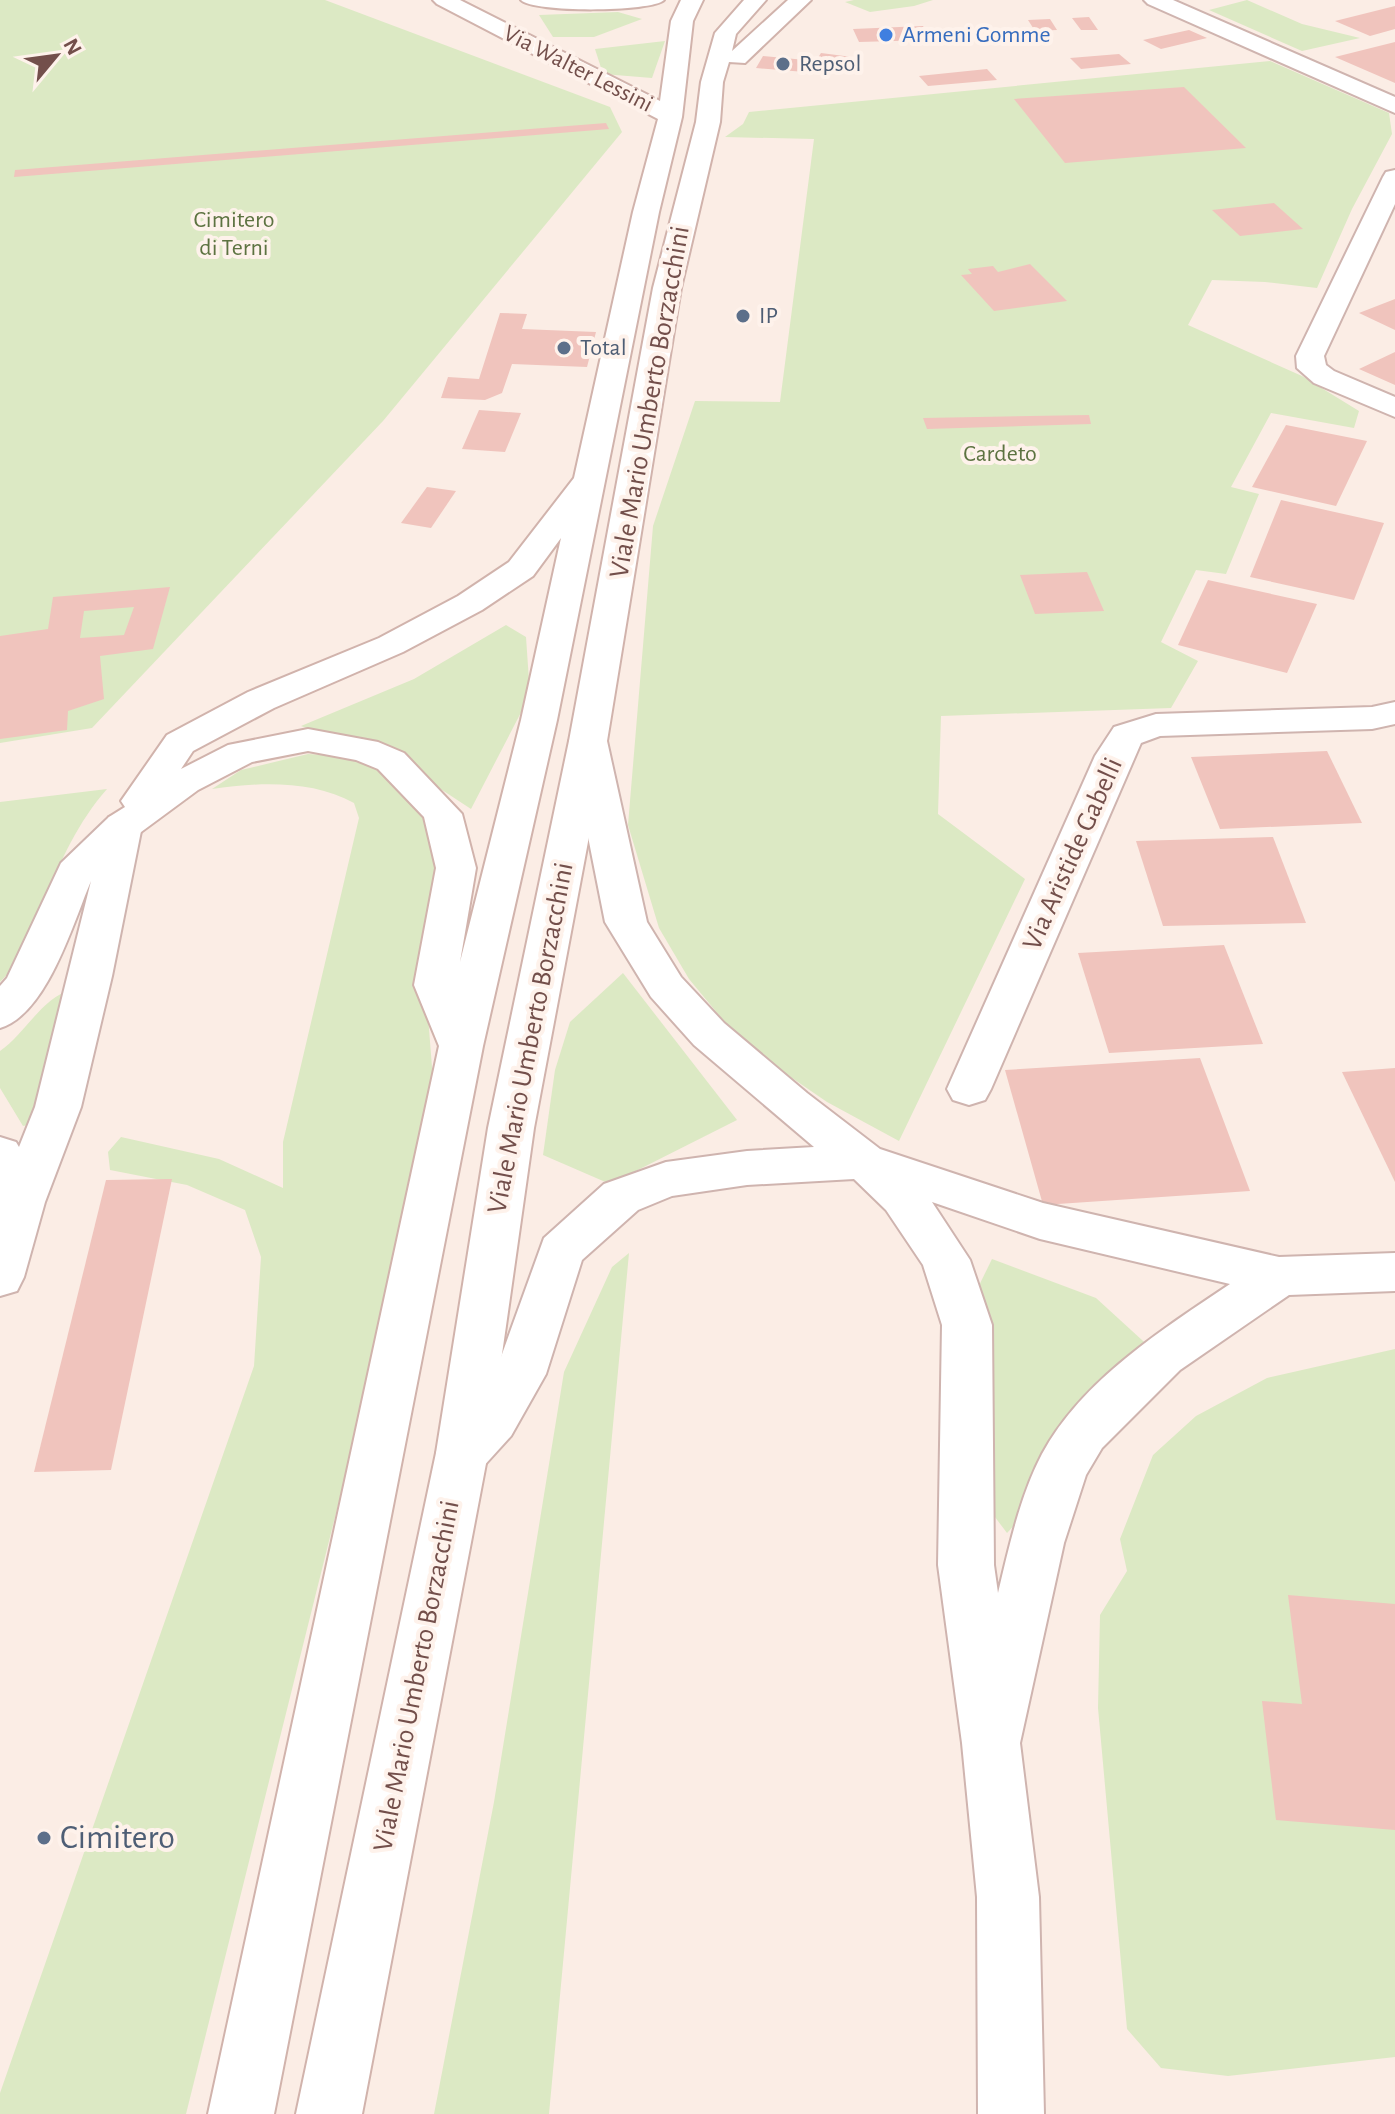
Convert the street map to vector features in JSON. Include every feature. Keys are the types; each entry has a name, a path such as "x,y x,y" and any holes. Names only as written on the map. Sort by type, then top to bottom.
{"main road":[{"name":"Via Walter Lessini","path":"444,0 639,98 670,117"},
{"name":"Via Walter Lessini","path":"532,0 580,3 653,0"},
{"name":"Viale Mario Umberto Borzacchini","path":"241,2114 461,1046 539,720 646,212 670,117 682,21 692,0"},
{"path":"712,82 726,33 755,0"},
{"path":"712,82 800,0"},
{"path":"1155,0 1395,106"},
{"name":"Viale Mario Umberto Borzacchini","path":"329,2114 462,1453 511,1128 588,741 667,288 708,122 712,82"},
{"path":"1395,177 1310,356 1312,368 1324,377 1395,408"},
{"path":"0,1277 21,1202 58,1107 91,976 123,826 180,743 261,700 391,645 470,603 521,569 593,473"},
{"name":"Via Aristide Gabelli","path":"969,1089 1114,756 1127,735 1156,725 1372,718 1395,713"},
{"path":"0,1013 25,985 75,872 123,826 185,782 241,753 308,740 365,750 391,761 443,814 456,868 435,985 461,1046"},
{"path":"588,741 626,922 666,987 709,1034 791,1105 864,1161 903,1197 946,1260 967,1325 966,1565 991,1743 1008,1897 1011,2114"},
{"path":"0,1154 21,1202"},
{"path":"462,1453 493,1421 521,1374 561,1251 621,1197 666,1179 747,1168 864,1161 1040,1221 1279,1276 1395,1272"},
{"path":"991,1743 1037,1543 1062,1468 1076,1445 1084,1433 1162,1356 1279,1276"}],"green space":[{"name":"Cimitero di Terni","path":"0,0 325,0 610,107 622,132 383,421 92,728 0,743"},
{"path":"933,0 870,12 845,2"},
{"path":"1247,0 1302,24 1360,38 1302,51 1209,10"},
{"path":"618,12 642,19 594,37 553,37 539,15"},
{"path":"665,41 652,78 603,74 595,49"},
{"name":"Cardeto","path":"1270,61 1389,113 1392,134 1352,209 1317,288 1212,280 1188,325 1302,376 1359,411 1354,428 1271,413 1231,487 1259,494 1226,574 1196,570 1161,642 1198,661 1171,708 941,716 938,814 1025,879 899,1141 827,1102 733,1032 689,979 659,928 628,825 653,526 695,401 780,402 814,139 725,137 743,124 749,112"},
{"path":"506,625 526,637 530,695 471,809 401,763 301,726 414,679"},
{"path":"308,754 358,757 395,779 432,827 439,873 423,952 433,1080 342,1489 186,2114 0,2114 0,2093 254,1366 261,1257 245,1210 187,1185 110,1170 108,1152 121,1137 219,1159 283,1188 283,1142 359,818 354,803 321,790 266,784 212,789 241,770"},
{"path":"107,789 71,842 21,954 0,982 0,802"},
{"path":"623,973 737,1120 610,1184 543,1155 555,1070 570,1022"},
{"path":"72,990 44,1122 23,1126 0,1088 0,1051 43,1007"},
{"path":"629,1253 549,2114 434,2114 494,1802 564,1372 612,1267"},
{"path":"992,1259 1096,1298 1166,1362 1007,1533 961,1472 967,1310"},
{"path":"1395,1349 1395,2057 1228,2076 1161,2068 1127,2029 1098,1708 1100,1615 1127,1571 1120,1539 1153,1455 1196,1416 1267,1378"}],"building":[{"path":"1395,6 1395,29 1370,36 1335,21"},
{"path":"1089,17 1098,30 1081,30 1072,18"},
{"path":"1050,19 1057,30 1035,31 1028,20"},
{"path":"923,26 930,40 859,42 853,29"},
{"path":"1189,30 1207,38 1161,49 1143,40"},
{"path":"1395,42 1395,83 1335,57"},
{"path":"821,53 852,57 848,64 823,63 817,73 756,68 763,56 816,61"},
{"path":"1119,54 1131,64 1081,69 1070,58"},
{"path":"987,69 997,80 928,86 919,76"},
{"path":"1184,87 1246,148 1065,163 1014,99"},
{"path":"606,123 609,129 14,177 15,170"},
{"path":"1274,203 1303,229 1240,236 1212,210"},
{"path":"1030,264 1067,301 994,311 961,275 972,274 968,269 993,266 998,272"},
{"path":"1395,299 1395,330 1359,313"},
{"path":"500,313 527,314 522,329 596,332 587,367 512,364 502,393 485,400 441,398 448,377 479,379"},
{"path":"1395,352 1395,385 1359,369"},
{"path":"479,410 521,413 505,452 462,449"},
{"path":"1089,415 1091,424 927,429 923,418"},
{"path":"1286,425 1367,441 1336,506 1252,487"},
{"path":"427,487 456,491 431,528 401,523"},
{"path":"1281,500 1384,523 1354,600 1250,577"},
{"path":"1087,572 1104,611 1035,614 1020,575"},
{"path":"1208,580 1317,604 1287,673 1178,645"},
{"path":"170,587 153,649 100,656 104,699 68,711 67,730 0,739 0,636 48,629 53,597","holes":["134,607 124,635 80,638 84,611"]},
{"path":"1327,751 1362,823 1220,829 1191,757"},
{"path":"1273,837 1306,923 1163,926 1136,841"},
{"path":"1224,945 1263,1044 1109,1053 1078,953"},
{"path":"1200,1058 1250,1191 1043,1205 1005,1070"},
{"path":"1395,1068 1395,1182 1342,1072"},
{"path":"172,1179 111,1470 34,1472 106,1180"},
{"path":"1288,1595 1395,1604 1395,1830 1276,1820 1262,1701 1302,1704"}],"place":[{"name":"Armeni Gomme","path":"886,35"},
{"name":"Repsol","path":"783,64"},
{"name":"IP","path":"743,316"},
{"name":"Total","path":"564,348"},
{"name":"Cimitero","path":"44,1838"}]}
